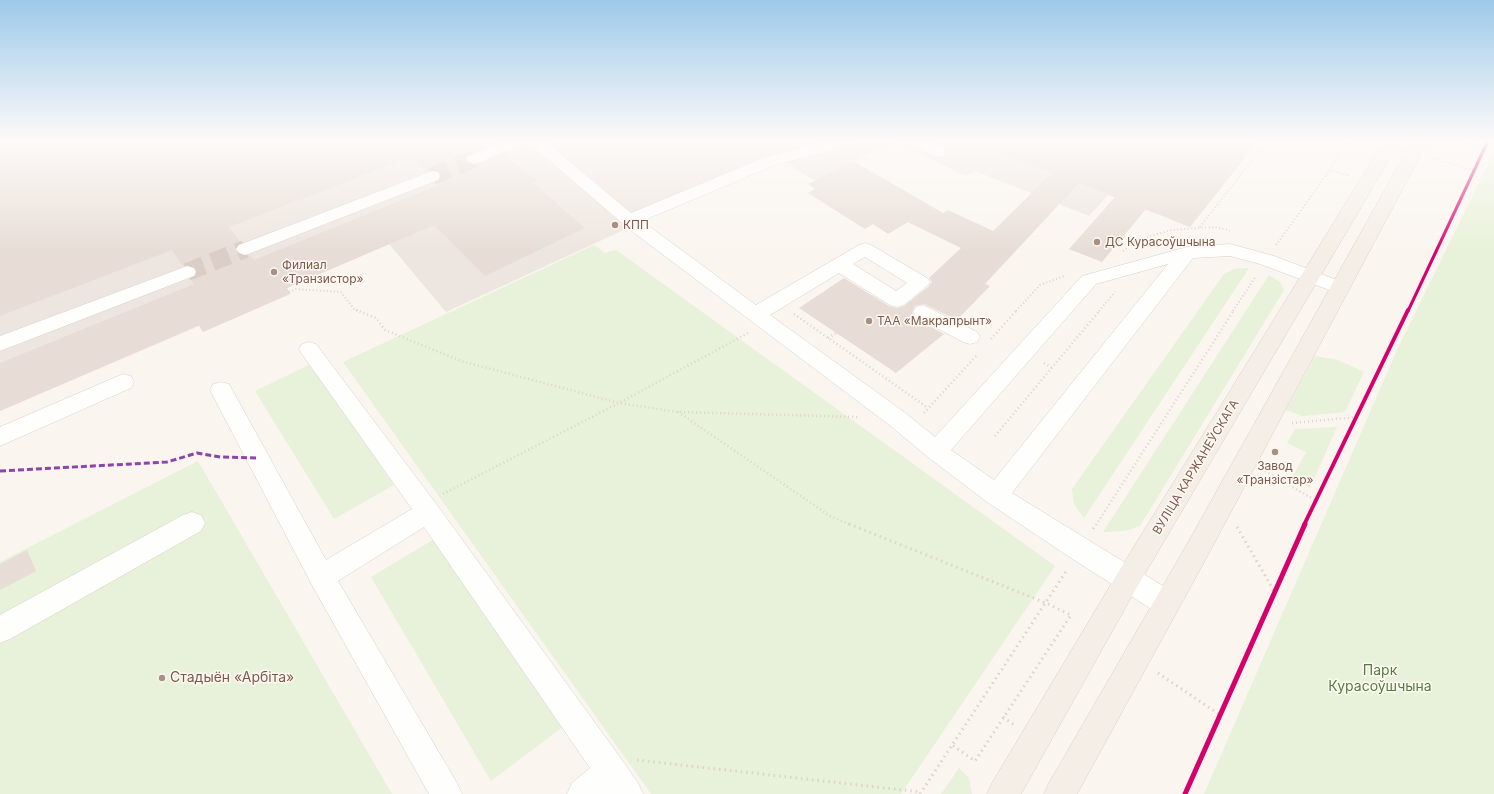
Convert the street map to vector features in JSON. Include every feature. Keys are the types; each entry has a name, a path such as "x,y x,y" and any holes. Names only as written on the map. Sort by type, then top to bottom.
{"main road":[{"name":"ВУЛІЦА КАРЖАНЕЎСКАГА","path":"1003,794 1128,579 1369,178"},
{"path":"1060,794 1340,288 1406,178"}],"street":[{"path":"245,249 427,178"},
{"path":"580,178 630,220 996,495 1080,550 1166,603"},
{"path":"630,220 729,178"},
{"path":"936,451 1090,280 1187,253 1230,250 1267,260 1340,288"},
{"path":"996,495 1187,253"},
{"path":"762,318 777,302 840,265"},
{"path":"0,344 187,272"},
{"path":"923,312 980,343"},
{"path":"309,349 426,508 612,774 583,794"},
{"path":"0,437 123,382"},
{"path":"221,390 321,577 446,794"},
{"path":"321,577 426,508"},
{"path":"0,630 192,523"}],"path":[{"path":"1199,228 1238,178"},
{"path":"612,774 920,793 1046,603 1267,260 1324,178"},
{"path":"1118,256 1135,242"},
{"path":"289,292 296,289 341,292 354,309 376,318 385,330 461,361 619,403 678,412 903,424 928,408 980,343 1040,285 1068,275"},
{"path":"995,436 1116,292"},
{"path":"777,302 928,408"},
{"path":"426,508 619,403 762,318"},
{"path":"828,338 836,333"},
{"path":"678,412 830,516 1071,614 975,761 952,745"},
{"path":"1289,423 1358,417"},
{"path":"1264,471 1315,500"},
{"path":"1235,523 1274,591"},
{"path":"1152,669 1220,715"}],"shaded area":[{"path":"0,178 740,178 656,215 446,312 389,244 287,288 290,294 203,332 199,326 0,411"},
{"path":"810,178 821,178 815,181"},
{"path":"993,178 1229,178 1190,227 1108,195 1089,216"}],"green space":[{"name":"Парк Курасоўшчына","path":"1481,178 1494,178 1494,794 1204,794 1397,350"},
{"path":"594,245 605,253 616,250 1055,566 901,794 651,794 343,362"},
{"path":"1249,268 1084,518 1074,504 1072,489 1224,274 1234,269"},
{"path":"1269,275 1280,282 1284,290 1140,526 1125,531 1103,532"},
{"path":"1315,356 1338,360 1364,372 1345,412 1302,416 1286,410"},
{"path":"311,364 394,485 334,519 255,391"},
{"path":"1337,427 1310,488 1292,478 1306,452 1287,443 1295,429"},
{"name":"Стадыён «Арбіта»","path":"198,461 392,794 0,794 0,562"},
{"path":"436,538 564,726 491,781 371,577"},
{"path":"959,768 969,778 972,794 941,794"}],"building":[{"path":"0,178 356,178 229,227 241,243 235,250 239,254 245,256 250,255 254,260 441,184 438,182 440,178 533,178 537,181 533,183 585,228 485,276 434,225 287,288 290,294 203,332 199,325 0,411 0,363 194,284 191,279 195,277 197,273 194,267 187,265 183,266 172,250 0,316"},
{"path":"820,178 883,178 943,213 948,210 993,231 1047,178 1229,178 1190,227 1146,209 1102,262 1069,249 1115,197 1079,183 985,284 990,286 957,320 924,304 915,306 912,313 915,318 944,334 896,373 799,308 844,278 889,306 897,308 904,306 928,287 932,282 929,278 961,248 908,222 888,234 873,224 865,229 808,193 815,189 808,184"},
{"path":"27,550 36,571 0,590 0,564"}],"tunnel":[{"path":"187,272 245,249"}],"marked path":[{"path":"0,471 167,462 197,453 220,457 258,458"}],"cycle path":[{"path":"1185,794 1315,500 1357,417 1472,178"}],"place":[{"name":"КПП","path":"615,225"},
{"name":"ДС Курасоўшчына","path":"1097,242"},
{"name":"Филиал «Транзистор»","path":"274,272"},
{"name":"ТАА «Макрапрынт»","path":"869,321"},
{"name":"Завод «Транзістар»","path":"1275,452"},
{"name":"Стадыён «Арбіта»","path":"162,678"}]}
